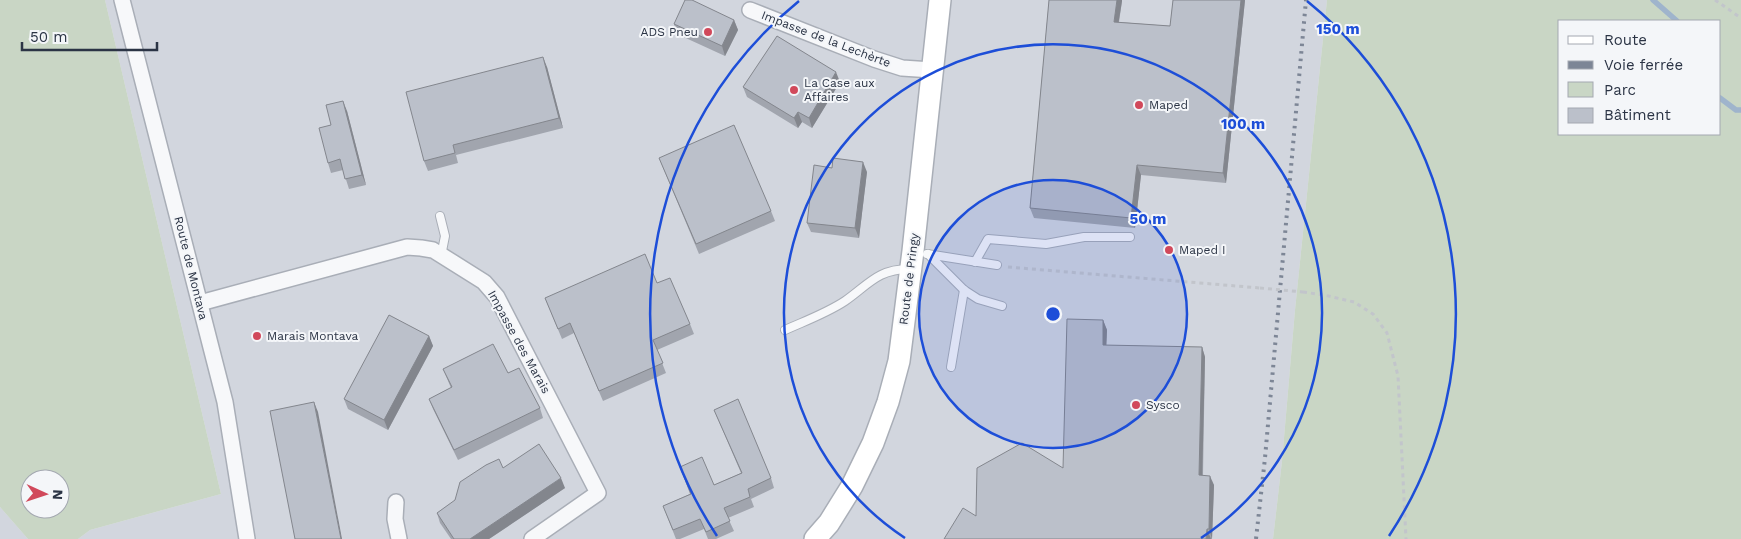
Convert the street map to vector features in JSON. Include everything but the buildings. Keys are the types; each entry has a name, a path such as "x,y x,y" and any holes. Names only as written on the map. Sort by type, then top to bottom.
{"street":[{"name":"Route de Montava","path":"122,0 225,402 247,539"},
{"name":"Route de Pringy","path":"815,539 829,523 852,486 873,443 888,402 899,361 917,258 932,70 940,0"},
{"name":"Impasse de la Lechèrte","path":"750,10 874,59 902,68 932,70"},
{"name":"Impasse des Marais","path":"200,303 407,247 427,249 484,282 497,297 598,493 532,539"},
{"path":"396,502 399,539"}],"lane":[{"path":"440,216 445,236 441,256"},
{"path":"975,262 988,240 1046,244 1084,237 1130,237"},
{"path":"917,258 978,299 1002,306"},
{"path":"786,330 823,314 845,301 883,272 898,269 917,258 975,262 998,266"},
{"path":"951,367 964,290"}],"path":[{"path":"1715,0 1741,18"},
{"path":"998,266 1304,292 1354,302 1373,314 1387,333 1398,376 1406,539"}],"shaded area":[{"path":"105,0 1327,0 1273,539 78,539 90,530 221,494"},
{"path":"0,507 28,539 0,539"}],"green space":[{"path":"0,0 105,0 221,494 90,530 78,539 28,539 0,507"},
{"path":"1327,0 1741,0 1741,539 1273,539 1295,310"}],"waterway":[{"path":"1653,0 1676,20"},
{"path":"1721,99 1736,110 1741,110"}],"railway":[{"path":"1256,539 1306,0"}],"place":[{"name":"ADS Pneu","path":"708,32"},
{"name":"La Case aux Affaires","path":"794,90"},
{"name":"Maped","path":"1139,105"},
{"name":"Maped I","path":"1169,250"},
{"name":"Marais Montava","path":"257,336"},
{"name":"Sysco","path":"1136,405"}]}
